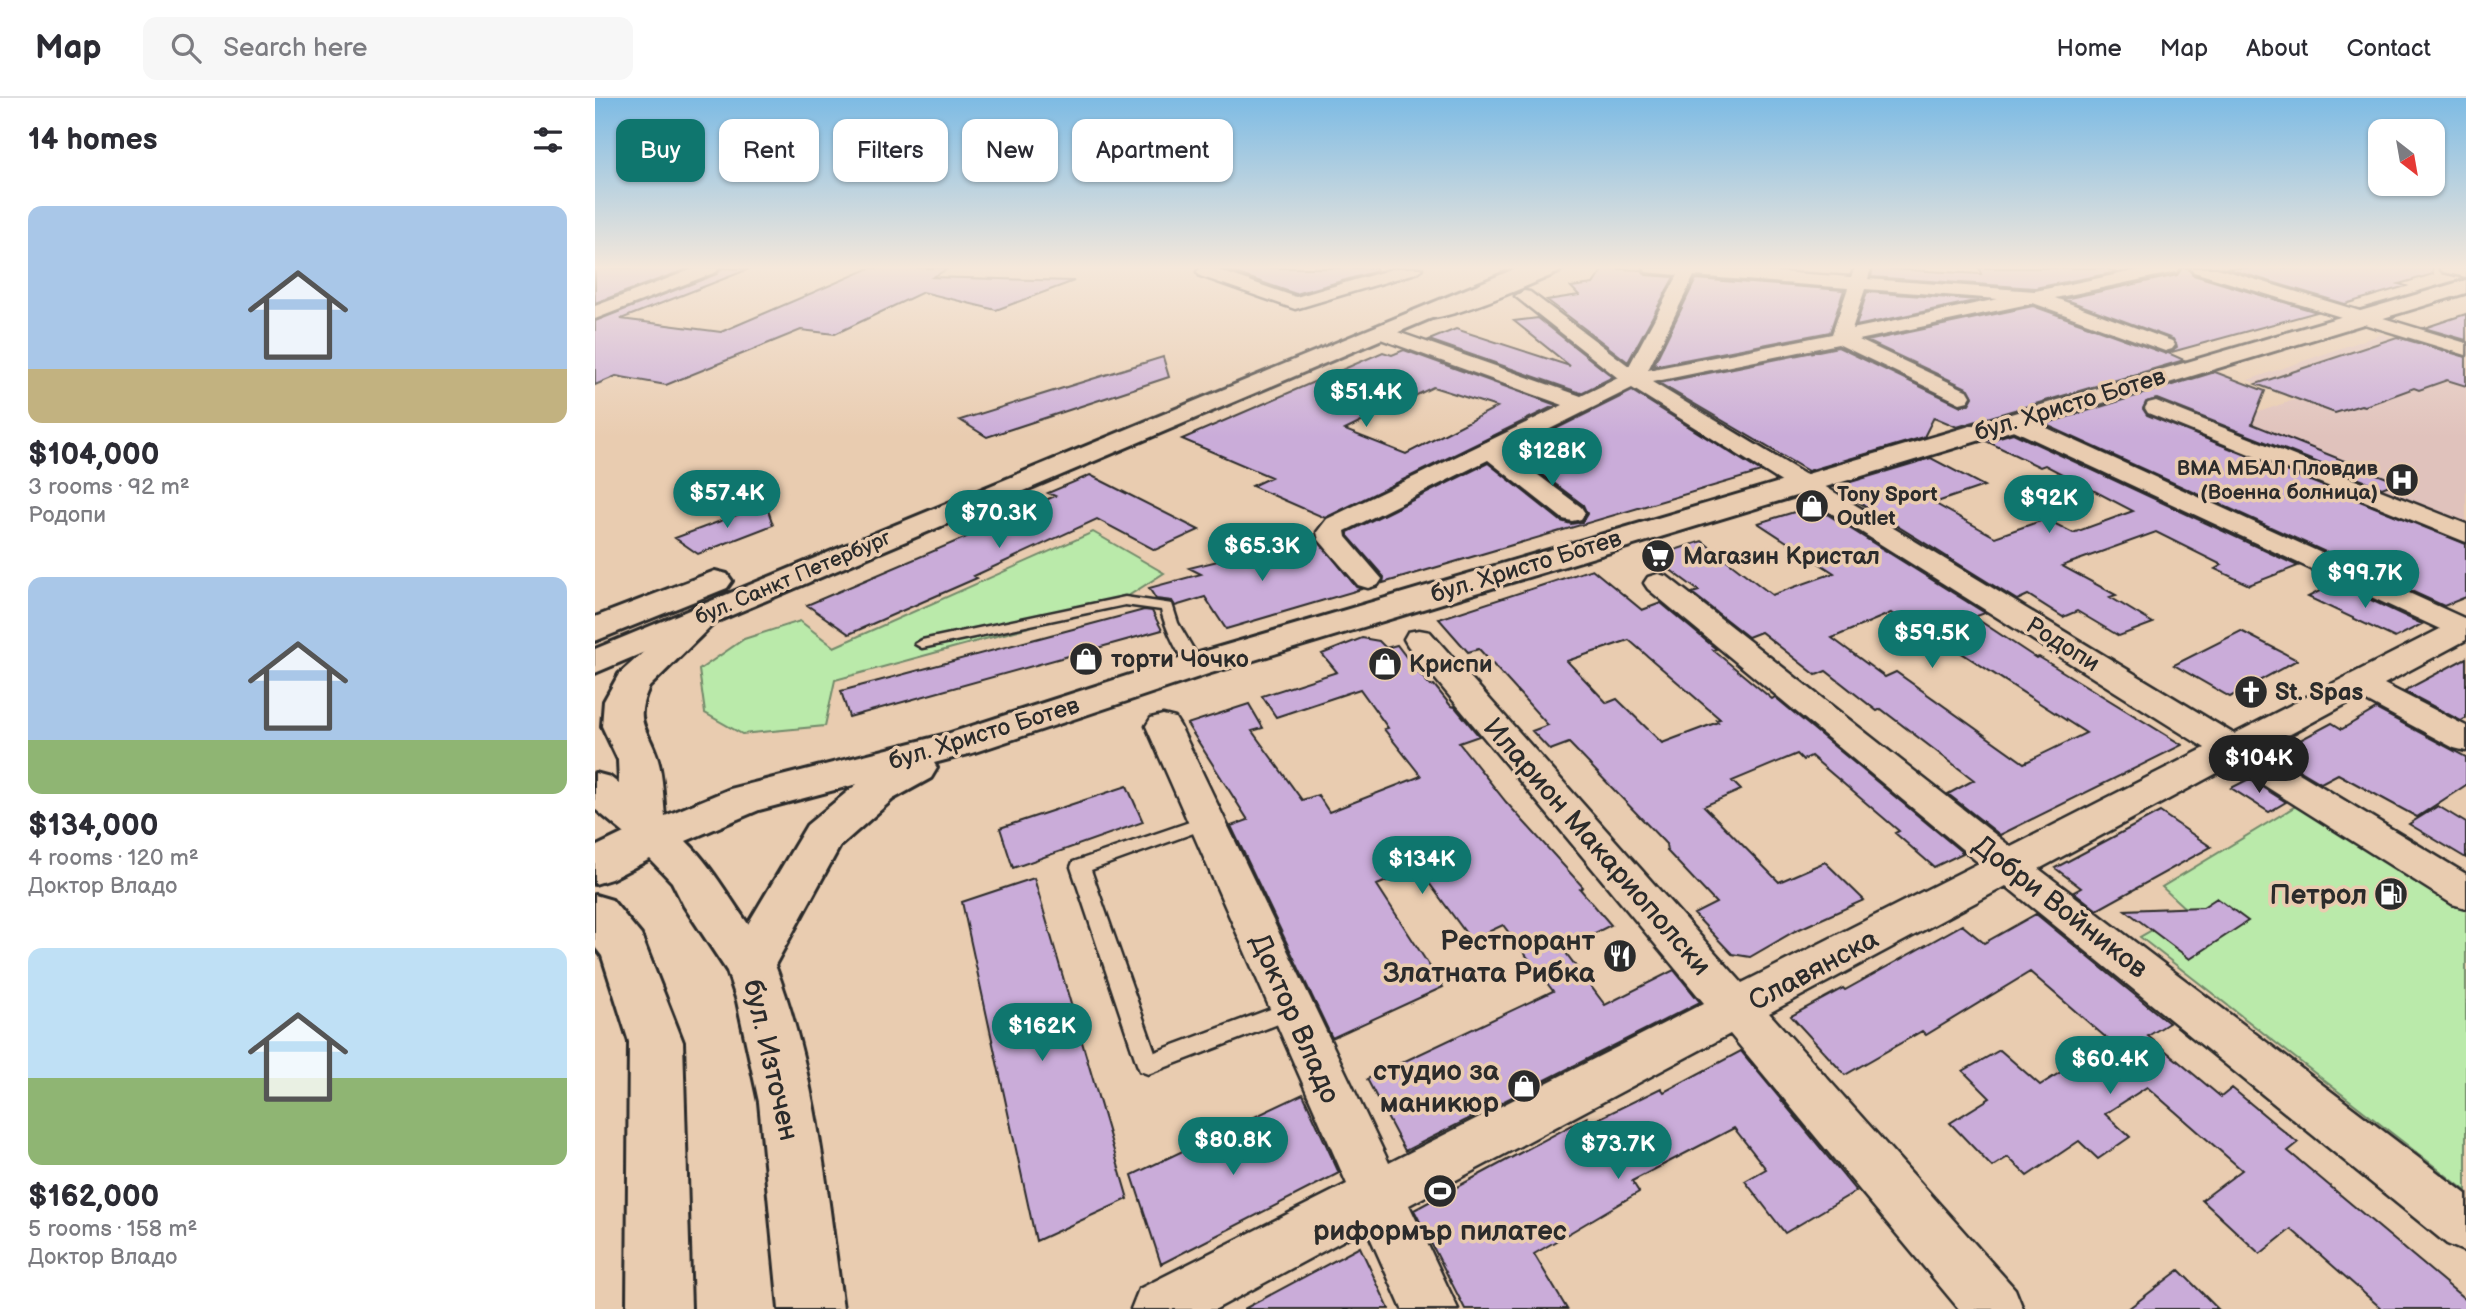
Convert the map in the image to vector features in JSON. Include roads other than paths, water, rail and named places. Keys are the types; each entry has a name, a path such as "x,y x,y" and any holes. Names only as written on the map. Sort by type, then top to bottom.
{"main road":[{"name":"бул. Санкт Петербург","path":"827,536 1356,325"},
{"name":"бул. Санкт Петербург","path":"595,662 1402,325"},
{"name":"бул. Христо Ботев","path":"595,867 649,832 745,799 958,744 1195,666 2337,325"},
{"name":"бул. Санкт Петербург","path":"595,629 737,573"},
{"path":"649,832 638,760 622,726 623,701 632,682 707,613"},
{"path":"750,965 823,836 878,789 958,744"},
{"name":"бул. Източен","path":"595,787 649,832 690,872 701,894 750,965 763,1001 787,1102 811,1309"},
{"path":"595,913 624,949 656,1042 659,1309"}],"street":[{"name":"Родопи","path":"1561,325 1633,379 2466,893"},
{"path":"1633,379 1661,325"},
{"path":"1840,338 1845,325"},
{"path":"1368,579 1333,540 1330,532 1336,525 1580,402 1633,379 1840,338 1890,325"},
{"path":"2117,325 2165,345"},
{"path":"2386,325 2466,349"},
{"path":"1382,333 1580,402"},
{"path":"1840,338 1960,396"},
{"path":"2156,408 2466,534"},
{"path":"2015,422 2465,629"},
{"path":"1489,449 1572,513"},
{"name":"Добри Войников","path":"1658,583 2009,867 2466,1226"},
{"name":"Славянска","path":"1159,1309 2465,629"},
{"name":"Иларион Макариополски","path":"1419,639 1995,1309"},
{"path":"2360,684 2466,740"},
{"name":"Доктор Владо","path":"1163,726 1430,1309"}],"lane":[{"path":"922,644 1125,601 1167,607 1171,623 1195,666"},
{"path":"1207,822 1080,867 1148,1064 1292,1010"}],"place":[{"name":"ВМА МБАЛ Пловдив (Военна болница)","path":"2402,480"},
{"name":"Tony Sport Outlet","path":"1812,506"},
{"name":"Магазин Кристал","path":"1658,556"},
{"name":"торти Чочко","path":"1086,659"},
{"name":"Криспи","path":"1385,664"},
{"name":"St. Spas","path":"2251,692"},
{"name":"Петрол","path":"2391,894"},
{"name":"Рестпорант Златната Рибка","path":"1620,956"},
{"name":"студио за маникюр","path":"1524,1086"},
{"name":"риформър пилатес","path":"1440,1191"}]}
